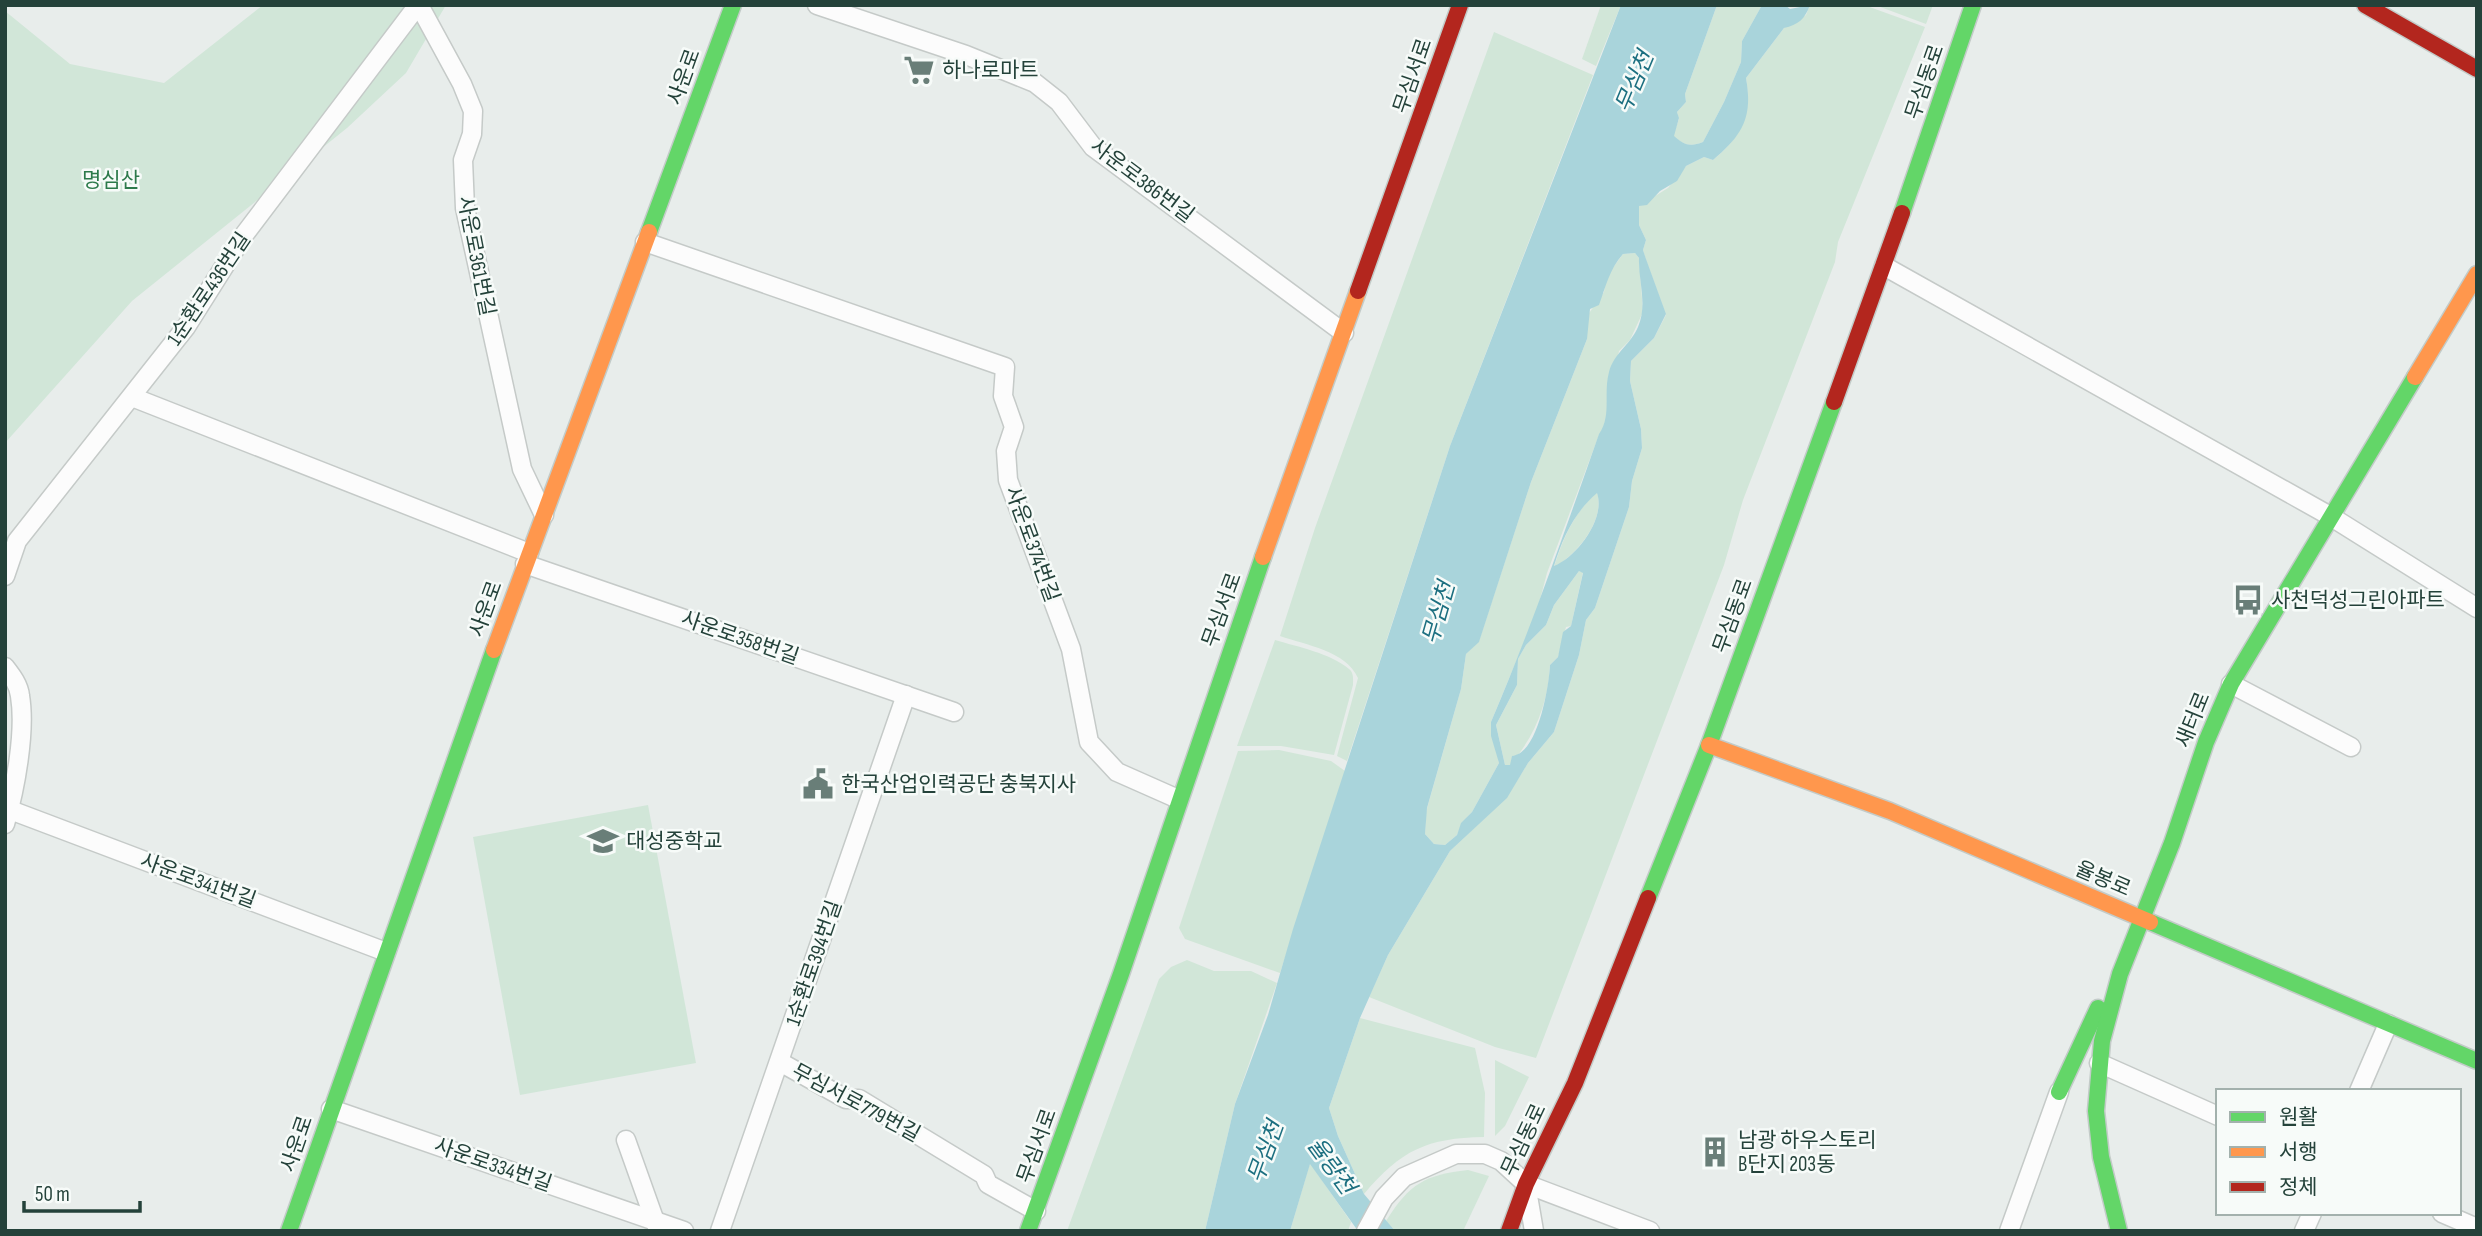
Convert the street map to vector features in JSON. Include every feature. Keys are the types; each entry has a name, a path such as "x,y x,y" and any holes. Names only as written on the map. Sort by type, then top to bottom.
{"street":[{"name":"1순환로436번길","path":"5,576 17,541 186,327 244,235 419,5"},
{"name":"사운로361번길","path":"419,5 463,84 474,111 472,134 463,160 465,208 522,469 544,514"},
{"name":"사운로","path":"289,1231 527,559 733,5"},
{"name":"사운로386번길","path":"817,5 966,55 1035,83 1059,102 1093,147 1344,333"},
{"name":"무심서로","path":"1028,1231 1121,974 1178,799 1460,5"},
{"name":"무심동로","path":"1509,1231 1526,1184 1575,1083 1709,745 1884,266 1973,5"},
{"path":"2365,5 2477,69"},
{"name":"사운로374번길","path":"645,242 1005,367 1003,396 1014,427 1006,451 1008,480 1071,649 1089,741 1117,772 1178,799"},
{"path":"1884,266 2330,516 2477,608"},
{"name":"새터로","path":"2119,1231 2106,1178 2096,1104 2107,1010 2130,944 2216,716 2231,684 2477,274"},
{"name":"사운로358번길","path":"132,397 527,559 954,712"},
{"path":"5,667 20,694 21,709 7,814"},
{"path":"2231,684 2351,747"},
{"name":"1순환로394번길","path":"720,1231 906,695"},
{"name":"율봉로","path":"1709,745 1890,811 2477,1061"},
{"name":"사운로341번길","path":"7,814 386,952"},
{"path":"2009,1231 2059,1092 2130,944"},
{"path":"2360,1089 2388,1024"},
{"name":"무심서로779번길","path":"780,1062 846,1099 859,1099 984,1175 988,1184 1036,1211"},
{"path":"2099,1063 2216,1115"},
{"path":"2059,1092 2068,1084 2080,1083 2086,1085 2096,1104"},
{"name":"사운로334번길","path":"331,1109 656,1225 684,1231"},
{"path":"626,1140 656,1225"},
{"path":"1366,1231 1384,1198 1404,1177 1456,1154 1485,1154 1501,1161 1526,1184 1650,1231"},
{"path":"1526,1184 1534,1231"},
{"path":"2304,1231 2311,1215"},
{"path":"2447,1215 2477,1228"}],"green space":[{"name":"명심산","path":"263,5 446,5 406,73 347,128 132,301 5,443 5,11 70,64 164,83"},
{"path":"1601,5 1621,5 1596,66 1582,59"},
{"path":"1717,5 1762,5 1742,41 1741,62 1703,142 1687,144 1673,136 1679,119 1677,112 1686,102 1685,94"},
{"path":"1810,5 1864,5 1925,27 1838,242 1835,262 1743,500 1724,565 1536,1058 1495,1047 1369,997 1388,955 1450,851 1506,798 1528,763 1554,732 1579,655 1586,620 1595,608 1629,507 1632,481 1642,448 1641,429 1630,381 1631,361 1654,338 1666,315 1643,250 1646,240 1639,225 1639,206 1668,188 1686,166 1704,157 1713,160 1731,143 1746,114 1746,78 1784,28 1806,15"},
{"path":"1875,5 1933,5 1926,24"},
{"path":"1494,32 1593,75 1450,446 1347,761 1337,756 1358,678 1344,661 1335,655 1280,636 1315,528"},
{"path":"1635,253 1639,258 1643,312 1630,340 1619,351 1606,424 1599,435 1547,573 1537,611 1491,722 1499,763 1457,835 1445,845 1434,844 1425,834 1426,812 1461,689 1466,654 1479,641 1531,482 1587,339 1587,316 1604,292 1606,277 1623,254"},
{"path":"1597,492 1597,513 1588,535 1572,554 1554,567 1570,526"},
{"path":"1579,571 1583,572 1571,626 1566,627 1558,657 1550,665 1539,719 1519,754 1510,765 1505,765 1496,725 1517,685 1518,659 1526,645 1546,625 1554,605"},
{"path":"1275,640 1323,655 1341,663 1352,672 1353,685 1334,755 1281,746 1237,746"},
{"path":"1279,750 1331,761 1345,771 1280,973 1185,939 1179,928 1238,751"},
{"path":"648,805 696,1063 520,1095 473,837"},
{"path":"1187,960 1214,971 1251,971 1277,983 1235,1104 1205,1231 1067,1231 1159,979 1171,967"},
{"path":"1360,1018 1475,1048 1485,1093 1484,1137 1446,1140 1416,1149 1390,1167 1364,1194 1338,1136 1329,1108"},
{"path":"1495,1060 1529,1077 1505,1126 1495,1136"},
{"path":"1310,1163 1351,1222 1348,1231 1290,1231"},
{"path":"1468,1170 1489,1176 1463,1231 1395,1231 1386,1221 1411,1189 1420,1183 1440,1175"}],"water":[{"path":"1621,5 1717,5 1685,94 1686,102 1677,112 1679,118 1674,136 1691,145 1703,142 1724,102 1741,62 1742,41 1762,5 1785,5 1790,9 1810,5 1800,21 1784,28 1746,78 1747,114 1732,142 1713,160 1704,157 1686,166 1677,181 1660,191 1647,205 1639,206 1639,225 1646,240 1643,250 1666,314 1654,338 1631,361 1630,381 1641,429 1642,448 1632,481 1629,507 1595,608 1586,620 1579,655 1554,732 1528,763 1507,798 1450,851 1388,955 1360,1018 1329,1108 1338,1136 1364,1194 1395,1231 1358,1231 1310,1164 1290,1231 1205,1231 1235,1104 1268,1015 1293,929 1450,446","holes":["1635,253 1639,258 1641,318 1635,333 1611,365 1603,427 1534,615 1491,722 1491,736 1499,763 1472,812 1461,823 1457,835 1445,845 1434,844 1425,834 1427,808 1461,689 1466,654 1479,642 1531,482 1587,339 1590,309 1599,305 1611,272 1623,254","1597,493 1597,514 1588,536 1572,554 1554,566 1570,526","1579,571 1583,573 1571,626 1563,632 1558,657 1550,665 1544,702 1535,732 1529,744 1512,756 1510,765 1505,765 1496,725 1517,685 1518,659 1526,645 1546,625 1554,605"]}],"traffic: fast":[{"path":"649,232 733,5"},
{"path":"1902,213 1973,5"},
{"path":"2119,1231 2101,1157 2096,1111 2102,1041 2120,974 2172,843 2206,742 2231,684 2415,377"},
{"path":"1648,898 1709,745 1834,402"},
{"path":"1028,1231 1121,974 1263,557"},
{"path":"289,1231 494,650"},
{"path":"2150,922 2477,1061"},
{"path":"2059,1092 2098,1008"}],"traffic: slow":[{"path":"494,650 649,232"},
{"path":"2415,377 2477,274"},
{"path":"1263,557 1358,291"},
{"path":"1709,745 1890,811 2150,922"}],"traffic: jam":[{"path":"1358,291 1460,5"},
{"path":"2365,5 2477,69"},
{"path":"1834,402 1902,213"},
{"path":"1509,1231 1526,1184 1575,1083 1648,898"}],"place":[{"name":"하나로마트","path":"919,70"},
{"name":"사천덕성그린아파트","path":"2248,600"},
{"name":"한국산업인력공단 충북지사","path":"818,784"},
{"name":"대성중학교","path":"603,841"},
{"name":"남광 하우스토리 B단지 203동","path":"1715,1152"}],"water label":[{"name":"무심천","path":"1635,82"},
{"name":"무심천","path":"1439,613"},
{"name":"무심천","path":"1266,1152"},
{"name":"율량천","path":"1331,1166"}]}
